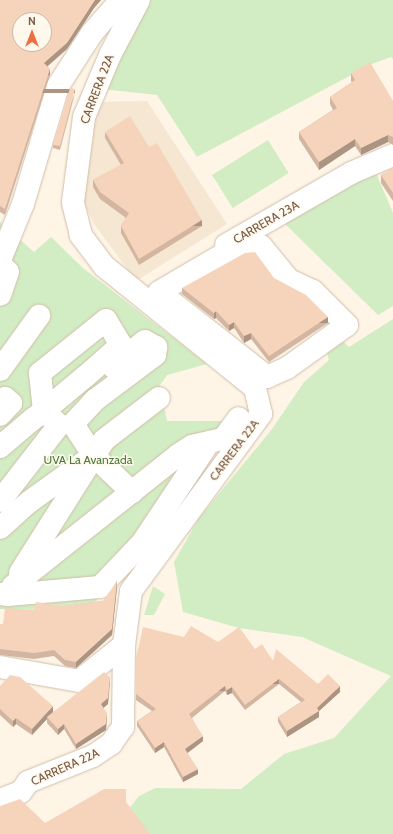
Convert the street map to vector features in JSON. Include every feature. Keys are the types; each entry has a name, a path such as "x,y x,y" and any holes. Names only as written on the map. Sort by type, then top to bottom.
{"street":[{"path":"0,260 23,204 58,86 92,33 127,0"},
{"path":"7,591 192,446 223,440 249,400 216,366 92,269 75,247 64,222 61,192 74,114 82,85 121,7 127,0"},
{"name":"CARRERA 22A","path":"0,800 21,792 28,782 93,756 111,744 123,727 124,646 131,591 261,414 261,383 157,301 104,266 81,235 73,202 84,117 110,55 127,0"},
{"name":"CARRERA 23A","path":"157,301 351,173 393,155"},
{"path":"157,301 159,292 216,256 236,247 261,246 269,251 289,280 313,291 348,325 287,368 261,383"},
{"path":"0,264 8,272 0,295"},
{"path":"0,370 39,316"},
{"path":"0,447 51,418 67,417 70,405 145,341 156,347 155,355 95,400 73,424 93,455 132,492"},
{"path":"0,401 5,398 11,403 0,415"},
{"path":"7,591 104,440 159,398"},
{"path":"0,500 51,418"},
{"path":"7,591 100,587 142,543 210,442"},
{"path":"0,528 29,502 93,455"},
{"path":"0,667 79,681 124,646"}],"shaded area":[{"path":"147,101 227,224 136,281 94,224 80,193 98,102"}],"green space":[{"path":"151,0 393,0 393,59 391,57 372,64 197,157 157,95 101,89"},
{"path":"268,140 289,173 233,208 212,175"},
{"path":"376,173 393,213 393,306 378,315 281,220"},
{"name":"UVA La Avanzada","path":"0,222 34,252 51,237 83,268 207,364 167,375 160,385 167,421 228,421 94,604 57,610 0,609"},
{"path":"393,319 393,834 92,834 128,810 139,796 155,788 241,789 284,754 334,738 391,676 302,637 239,628 183,612 174,562 199,518 272,429 304,382 329,360 326,349 338,337 349,347"},
{"path":"153,586 165,594 154,615 144,615"}],"building":[{"path":"0,0 95,0 67,43 44,63 50,69 5,209 0,206"},
{"path":"370,62 393,101 393,137 388,135 361,148 355,139 319,162 299,132 337,108 330,97 355,80 351,73"},
{"path":"70,88 75,89 60,146 53,145"},
{"path":"130,116 149,147 157,143 202,220 139,259 121,226 129,213 100,192 93,180 124,163 105,132"},
{"path":"393,168 393,193 381,175"},
{"path":"255,252 274,278 306,295 328,317 269,356 251,333 244,336 234,322 229,325 216,311 214,313 182,288 245,253"},
{"path":"117,581 112,629 76,662 65,660 54,650 34,653 0,649 0,624 3,624 5,608 35,610 36,602 61,606 103,601"},
{"path":"191,626 218,642 239,627 255,649 262,644 273,661 276,649 318,684 328,674 340,686 317,708 319,711 287,731 278,717 305,700 279,679 245,705 232,687 227,690 225,686 189,714 203,736 185,749 198,769 183,777 164,742 155,748 137,721 156,709 136,694 136,658 143,627 184,637"},
{"path":"104,672 110,677 108,698 101,704 107,713 106,724 76,744 64,724 58,729 47,717"},
{"path":"10,675 20,677 53,706 32,729 16,718 13,721 0,709 0,686"},
{"path":"104,789 126,789 126,802 150,834 0,834 0,806 20,799 45,823"}]}
